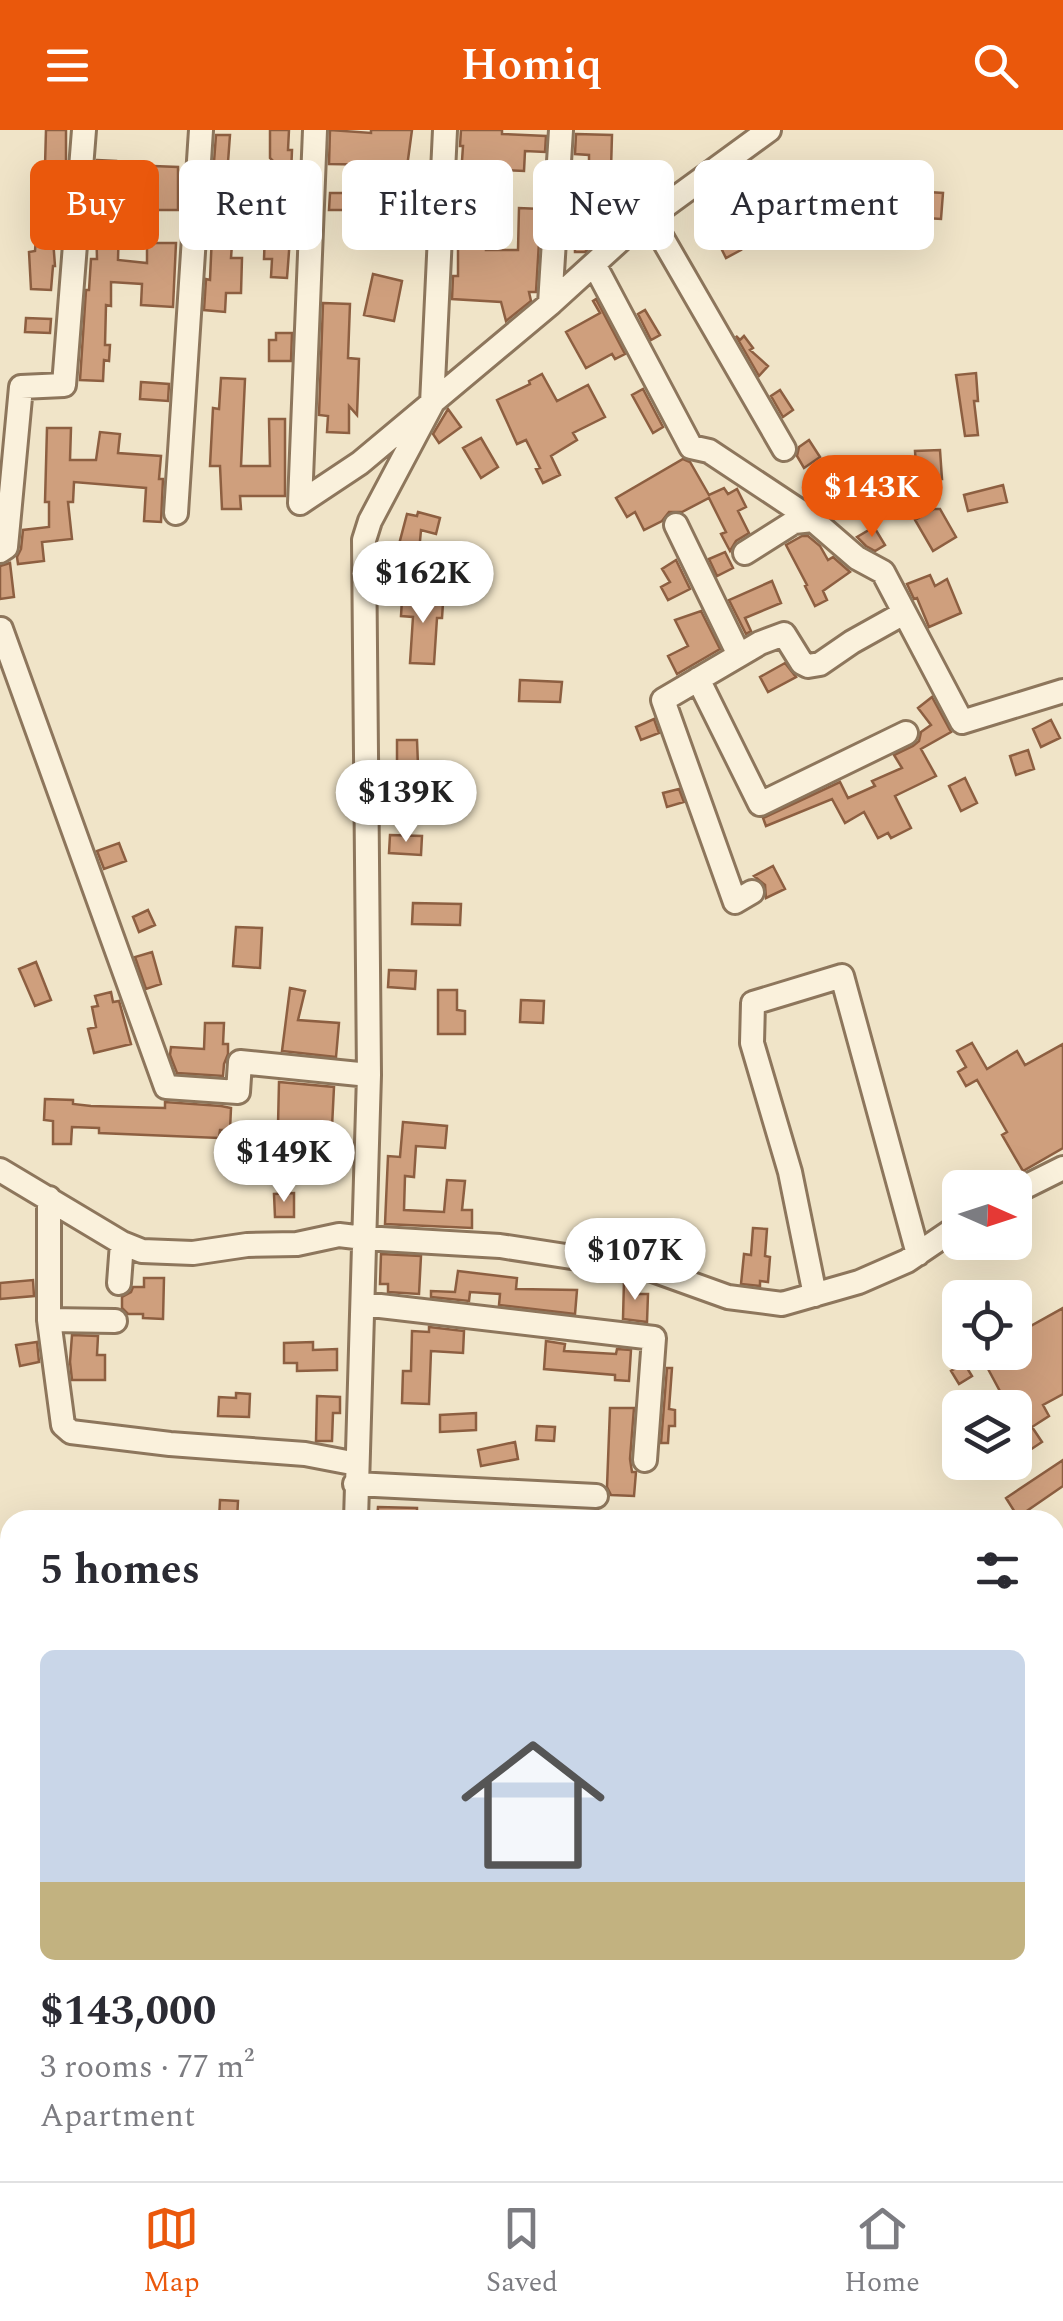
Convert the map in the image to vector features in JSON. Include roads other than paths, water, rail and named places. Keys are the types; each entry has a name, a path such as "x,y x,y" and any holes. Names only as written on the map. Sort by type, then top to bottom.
{"street":[{"path":"0,551 6,546 20,387 64,385 84,130"},
{"path":"176,513 201,130"},
{"path":"315,130 300,503 360,463 610,250"},
{"path":"356,1510 369,1075 364,540 432,404 445,130"},
{"path":"550,304 561,130"},
{"path":"674,200 770,130"},
{"path":"669,250 784,449"},
{"path":"594,264 691,447 709,451 814,520 857,558 882,572 962,722 1063,691 1063,676"},
{"path":"746,553 794,522 814,520"},
{"path":"676,525 739,655"},
{"path":"752,892 735,902 663,700 739,655 784,634 802,664 820,664 904,612"},
{"path":"0,629 166,1087 238,1092 240,1062 369,1075"},
{"path":"698,679 760,804 906,733"},
{"path":"816,1295 790,1172 752,1044 752,1002 842,976 918,1254"},
{"path":"1032,1184 1063,1168"},
{"path":"0,1170 122,1244 142,1251 193,1253 297,1244 339,1235 500,1246 650,1268 728,1296 782,1304 859,1282 907,1261 942,1237"},
{"path":"49,1198 49,1320 63,1425 72,1432 305,1454 356,1474 596,1496"},
{"path":"119,1283 122,1244"},
{"path":"363,1304 654,1338 645,1460"},
{"path":"49,1320 115,1321"}]}
